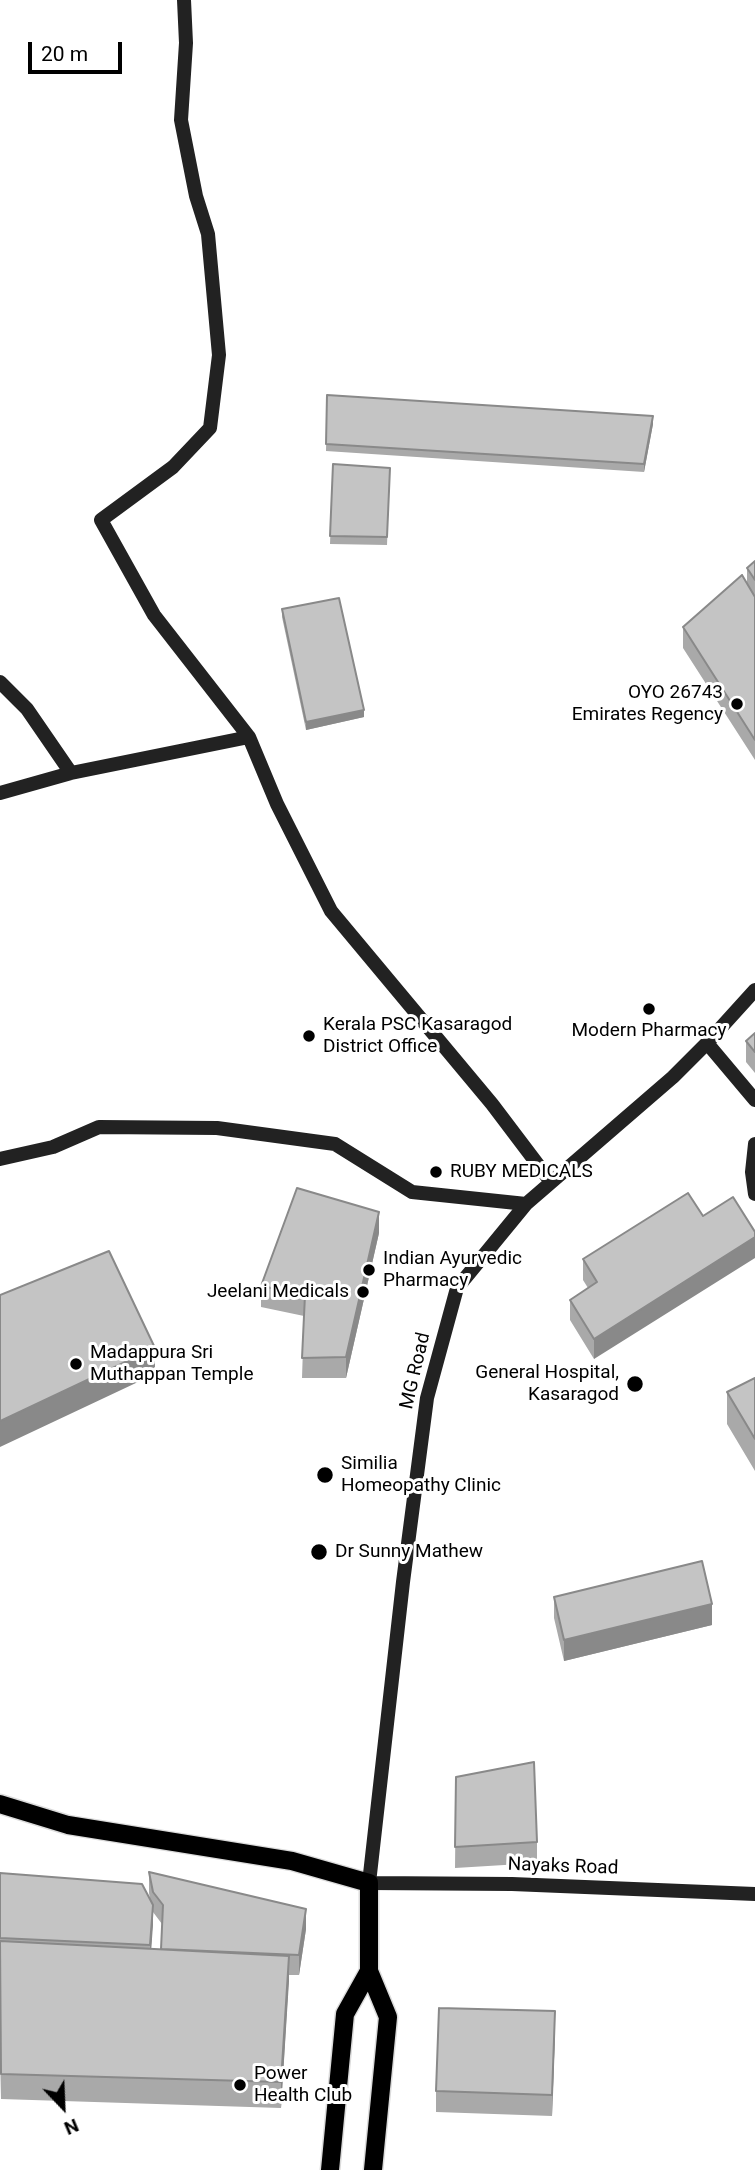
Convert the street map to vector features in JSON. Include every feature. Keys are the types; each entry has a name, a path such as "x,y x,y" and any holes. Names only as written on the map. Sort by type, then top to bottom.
{"main road":[{"path":"0,1804 68,1825 292,1861 369,1883 369,1971 388,2017 373,2170"},
{"path":"330,2170 345,2014 369,1971"}],"street":[{"path":"184,0 186,43 181,120 195,196 208,234 219,355 211,428 173,467 101,520 154,615 248,737 277,804 331,911 461,1066 551,1182"},
{"path":"0,682 27,709 71,774"},
{"path":"0,793 71,774 248,737"},
{"name":"MG Road","path":"369,1883 403,1581 427,1398 457,1288 526,1204 673,1077 708,1043 755,990"},
{"path":"708,1043 755,1100"},
{"path":"0,1159 53,1147 99,1127 217,1128 335,1144 412,1192 526,1204"},
{"path":"755,1144 752,1172 755,1194"},
{"name":"Nayaks Road","path":"369,1883 512,1884 755,1894"}],"building":[{"path":"327,395 653,416 644,464 326,444"},
{"path":"333,464 390,468 387,537 330,536"},
{"path":"755,561 755,580 747,568"},
{"name":"OYO 26743 Emirates Regency","path":"742,575 755,597 755,740 683,627"},
{"path":"339,598 364,710 306,722 282,609"},
{"path":"755,1033 755,1052 746,1041"},
{"path":"297,1188 379,1212 346,1357 302,1358 305,1295 261,1286"},
{"path":"688,1193 703,1216 733,1197 755,1232 755,1237 594,1339 570,1300 597,1282 583,1259"},
{"path":"109,1251 155,1348 0,1421 0,1295"},
{"path":"755,1378 755,1439 727,1392"},
{"path":"702,1561 712,1604 564,1640 554,1597"},
{"path":"534,1762 537,1842 455,1847 456,1777"},
{"path":"149,1872 306,1909 299,1955 161,1949 163,1905 153,1892"},
{"path":"0,1873 142,1884 153,1905 150,1945 0,1938"},
{"path":"0,1941 289,1956 281,2082 1,2074"},
{"path":"439,2008 555,2011 552,2095 436,2091"}],"place":[{"name":"OYO 26743 Emirates Regency","path":"737,704"},
{"name":"Modern Pharmacy","path":"649,1009"},
{"name":"Kerala PSC Kasaragod District Office","path":"309,1036"},
{"name":"RUBY MEDICALS","path":"436,1172"},
{"name":"Indian Ayurvedic Pharmacy","path":"369,1270"},
{"name":"Jeelani Medicals","path":"363,1292"},
{"name":"Madappura Sri Muthappan Temple","path":"76,1364"},
{"name":"General Hospital, Kasaragod","path":"635,1384"},
{"name":"Similia Homeopathy Clinic","path":"325,1475"},
{"name":"Dr Sunny Mathew","path":"319,1552"},
{"name":"Power Health Club","path":"240,2085"}]}
